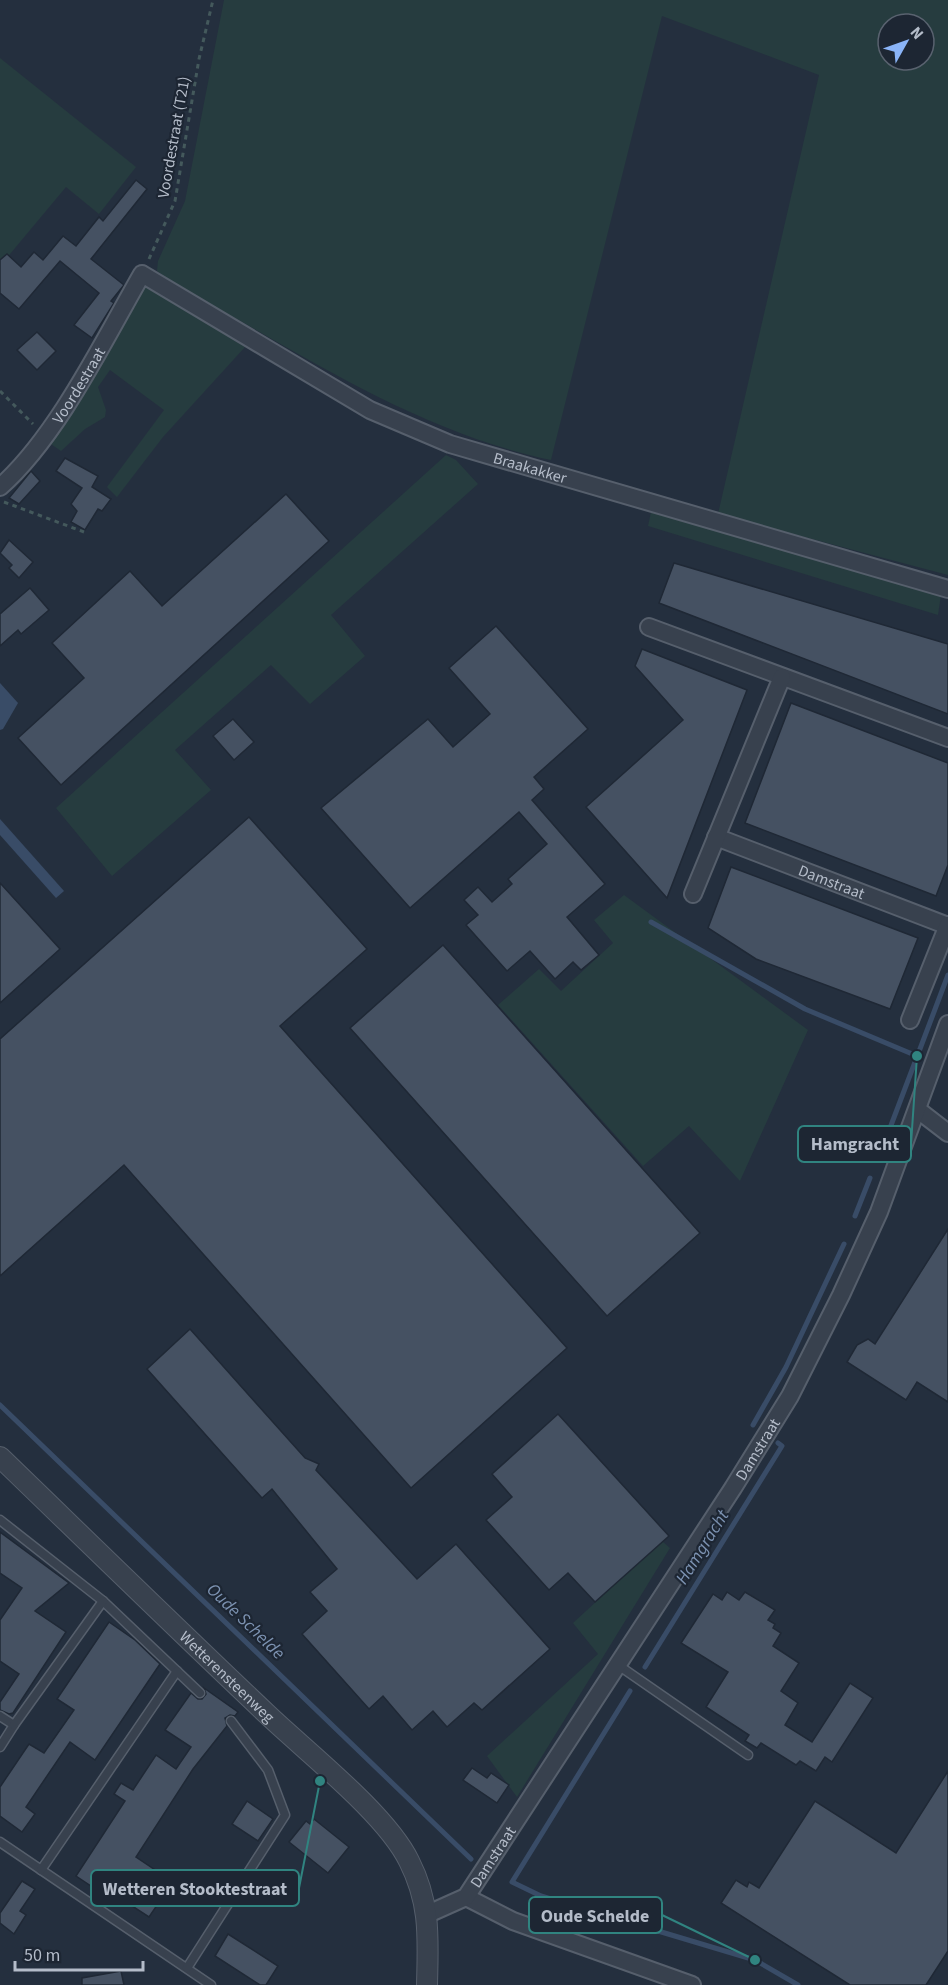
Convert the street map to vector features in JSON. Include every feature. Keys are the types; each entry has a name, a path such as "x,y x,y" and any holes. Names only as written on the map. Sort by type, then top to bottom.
{"street":[{"name":"Voordestraat","path":"0,488 44,435 72,396 142,274"},
{"name":"Braakakker","path":"142,274 370,410 450,444 948,589"},
{"path":"649,627 948,738"},
{"path":"693,894 782,676"},
{"name":"Damstraat","path":"716,837 948,926"},
{"path":"910,1020 948,926"},
{"name":"Damstraat","path":"428,1914 466,1897 733,1488 790,1395 841,1295 879,1212 948,1024"},
{"path":"918,1110 948,1133"},
{"name":"Wetterensteenweg","path":"0,1457 383,1825 409,1860 428,1914"},
{"path":"466,1897 513,1921 692,1985"},
{"path":"427,1985 428,1914"}],"lane":[{"path":"0,1520 103,1601 200,1693"},
{"path":"0,1747 103,1601"},
{"path":"618,1665 748,1755"},
{"path":"41,1869 177,1671"},
{"path":"0,1716 14,1725"},
{"path":"187,1968 285,1815 268,1770 231,1721"},
{"path":"0,1842 211,1985"}],"path":[{"name":"Voordestraat (T21)","path":"142,274 175,201 199,59 213,0"},
{"path":"0,391 44,435"},
{"path":"0,500 84,532"}],"green space":[{"path":"224,0 948,0 948,575 718,514 819,75 662,16 551,460 472,437 396,406 191,294 157,271 158,261 185,201"},
{"path":"0,58 136,167 99,214 66,187 0,266"},
{"path":"144,284 245,347 163,437 117,497 107,487 164,410 110,370 98,387 106,410 105,417 85,429 61,451 48,442"},
{"path":"446,455 456,460 478,484 331,615 365,656 310,704 271,665 175,750 211,790 112,876 56,808"},
{"path":"651,512 941,595 938,615 648,526"},
{"path":"624,895 808,1030 740,1181 689,1126 643,1166 498,1005 539,969 561,991 613,943 594,920"},
{"path":"662,1541 670,1548 517,1797 487,1756 598,1654 573,1623"}],"water":[{"path":"0,683 18,703 3,729 0,730"},
{"path":"0,819 64,891 56,898 0,835"}],"building":[{"path":"136,180 147,189 91,259 124,285 111,301 114,303 92,338 74,325 99,293 60,261 19,309 0,293 0,260 7,254 21,267 34,252 43,260 63,236 76,246 99,217 103,221"},
{"path":"37,332 56,351 37,370 17,350"},
{"path":"65,458 98,476 92,487 111,499 102,511 98,509 85,530 71,522 77,511 71,504 82,488 56,471"},
{"path":"31,471 40,481 19,504 9,498"},
{"path":"286,494 329,541 61,785 18,738 84,678 52,643 130,571 162,606"},
{"path":"9,540 33,562 19,578 9,568 12,565 0,553"},
{"path":"674,563 948,644 948,714 659,603"},
{"path":"30,588 49,610 21,634 18,630 0,646 0,614"},
{"path":"496,626 588,729 534,777 544,789 532,800 605,884 567,917 599,955 581,970 573,962 555,979 530,951 507,971 466,925 478,915 464,900 478,887 492,902 512,884 508,879 547,844 519,812 410,908 321,808 428,719 453,747 490,714 449,668"},
{"path":"642,649 747,690 667,898 586,807 683,720 635,666"},
{"path":"791,703 948,763 948,865 936,896 745,823"},
{"path":"233,719 254,742 234,760 213,736"},
{"path":"249,817 367,949 280,1026 567,1348 411,1488 124,1165 0,1276 0,1039"},
{"path":"731,867 918,938 890,1009 756,959 708,928"},
{"path":"0,883 60,949 0,1003"},
{"path":"443,945 700,1233 607,1316 350,1028"},
{"path":"948,1229 948,1402 917,1382 906,1400 847,1362 857,1345 868,1339 875,1344"},
{"path":"190,1329 305,1458 319,1464 316,1470 417,1579 456,1544 550,1649 482,1710 474,1703 447,1727 433,1711 412,1730 383,1696 369,1709 302,1634 327,1611 310,1592 337,1569 272,1489 262,1498 147,1369"},
{"path":"558,1414 669,1536 595,1602 568,1573 549,1590 486,1520 512,1497 492,1474"},
{"path":"0,1532 69,1583 35,1611 66,1632 13,1713 9,1714 0,1710 0,1702 19,1674 0,1661 0,1620 22,1588 0,1573"},
{"path":"727,1592 739,1600 745,1592 775,1610 768,1620 775,1624 773,1628 781,1633 773,1646 799,1663 781,1691 798,1703 785,1725 812,1742 850,1683 873,1698 832,1762 825,1757 816,1771 800,1761 796,1765 761,1743 757,1748 745,1741 749,1735 706,1707 728,1672 681,1643 713,1594 722,1600"},
{"path":"109,1622 135,1640 160,1664 95,1760 70,1742 26,1807 35,1814 22,1832 0,1816 0,1787 29,1744 44,1753 74,1710 57,1699"},
{"path":"204,1688 238,1712 235,1716 230,1715 225,1718 227,1726 193,1769 136,1857 173,1882 149,1917 103,1887 100,1892 76,1876 125,1801 114,1794 121,1783 133,1790 156,1755 176,1769 191,1747 165,1730 191,1693 198,1699 202,1699 206,1694"},
{"path":"472,1768 487,1778 491,1773 509,1785 497,1803 463,1780"},
{"path":"948,1771 948,1951 926,1985 850,1985 721,1903 736,1880 747,1887 749,1882 759,1888 815,1801 896,1853"},
{"path":"247,1801 273,1819 258,1841 232,1824"},
{"path":"314,1819 349,1847 328,1873 289,1842 306,1821 310,1824"},
{"path":"22,1881 35,1889 20,1911 26,1915 14,1934 0,1923 0,1913"},
{"path":"228,1934 278,1966 266,1985 260,1985 215,1956"},
{"path":"121,1971 124,1985 82,1985 82,1978"}],"waterway":[{"path":"651,922 805,1009 917,1056"},
{"name":"Hamgracht","path":"879,1157 948,975"},
{"name":"Hamgracht","path":"855,1216 870,1178"},
{"name":"Hamgracht","path":"753,1425 786,1367 844,1244"},
{"name":"Oude Schelde","path":"0,1405 471,1859"},
{"name":"Hamgracht","path":"645,1667 782,1446 778,1443"},
{"name":"Oude Schelde","path":"630,1691 512,1882 541,1896 755,1960 798,1985"}],"place":[{"name":"Hamgracht","path":"917,1056"},
{"name":"Wetteren Stooktestraat","path":"320,1781"},
{"name":"Oude Schelde","path":"755,1960"}]}
